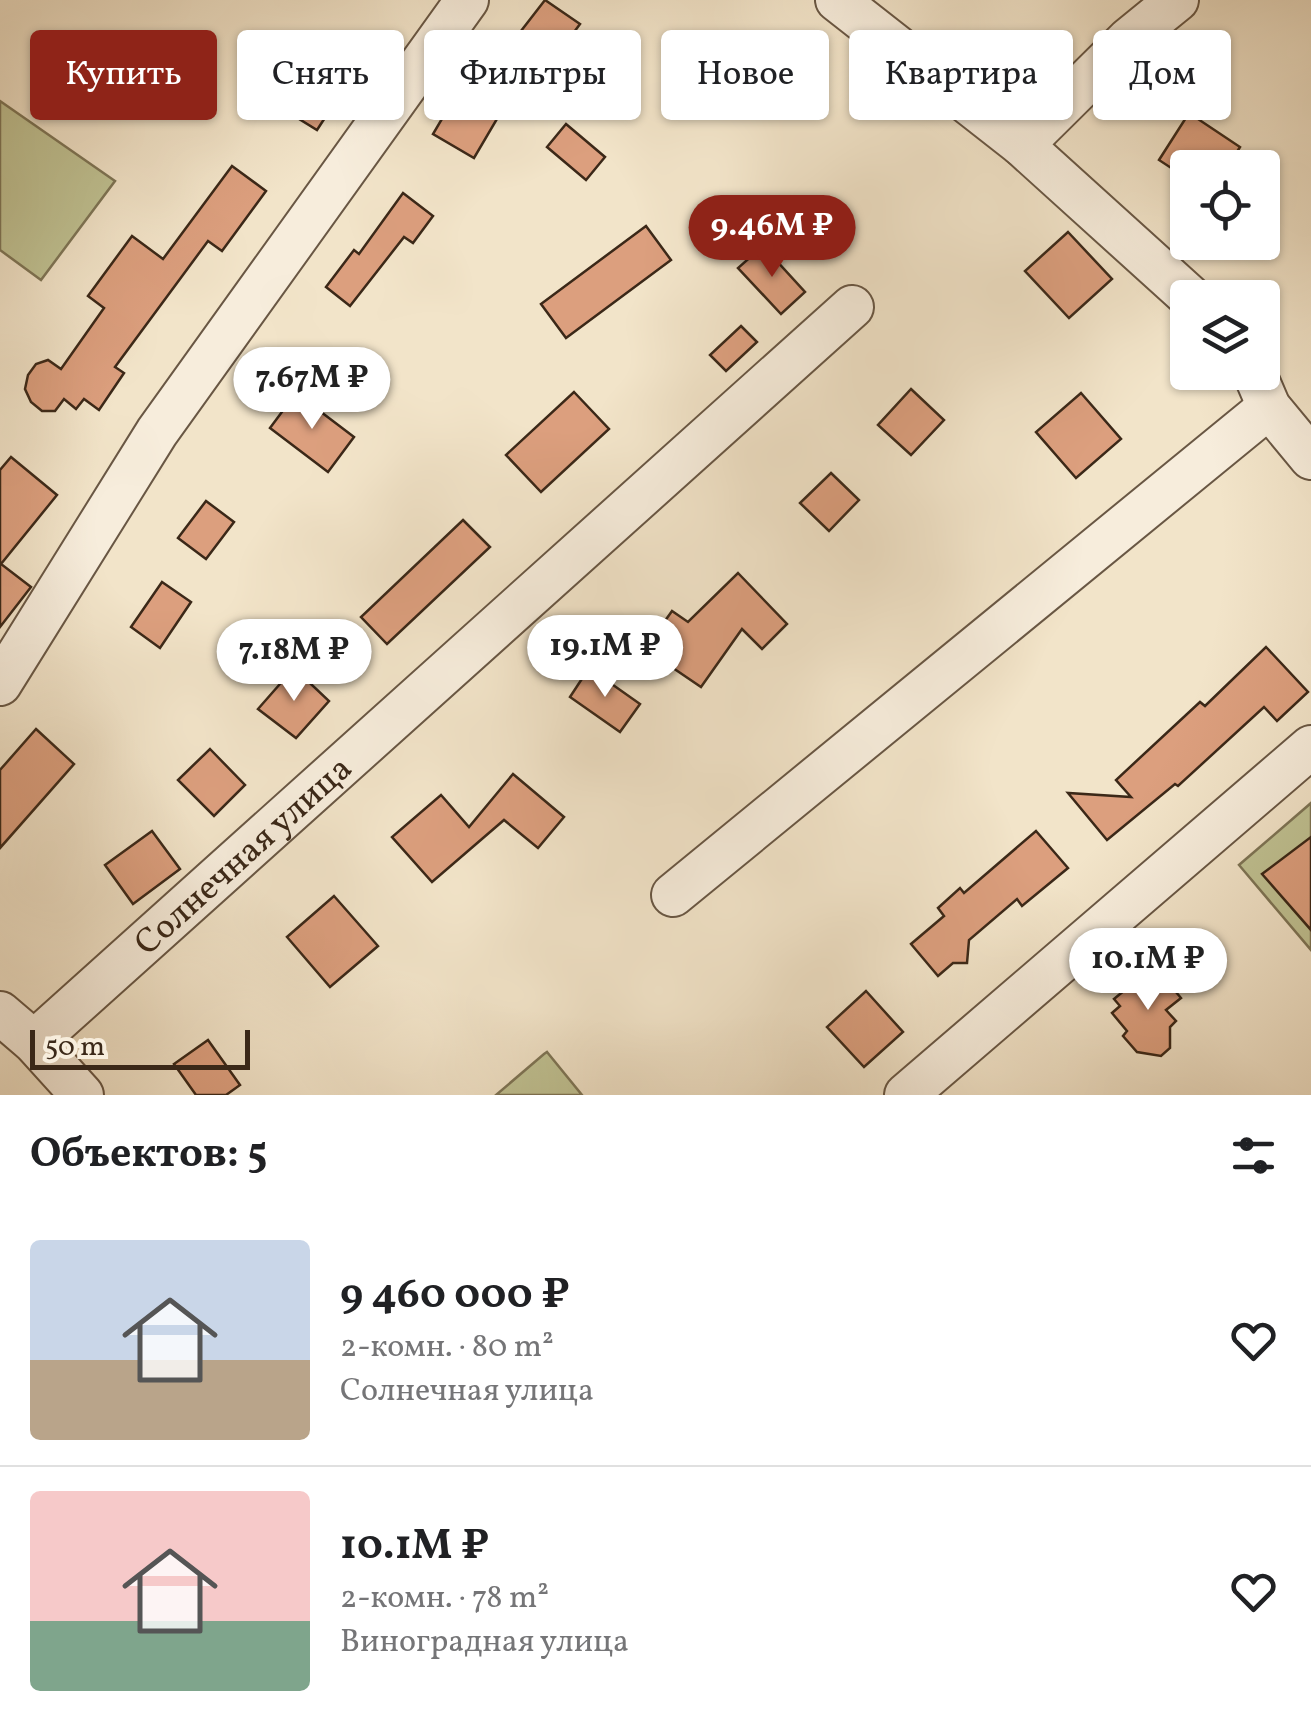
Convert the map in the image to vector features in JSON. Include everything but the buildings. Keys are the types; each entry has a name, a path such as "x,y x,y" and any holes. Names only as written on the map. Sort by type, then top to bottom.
{"street":[{"path":"0,684 157,432 467,0"},
{"path":"837,0 1022,145 1171,280"},
{"path":"1022,145 1130,39 1176,0"},
{"name":"Солнечная улица","path":"34,1042 852,307"},
{"path":"673,895 1262,390 1311,458"},
{"path":"906,1095 1311,747"},
{"path":"0,1013 34,1042 75,1093"}],"green space":[{"path":"0,101 115,181 41,280 0,250"},
{"path":"1311,803 1311,950 1239,865"},
{"path":"547,1052 582,1095 496,1095 544,1054"}]}
